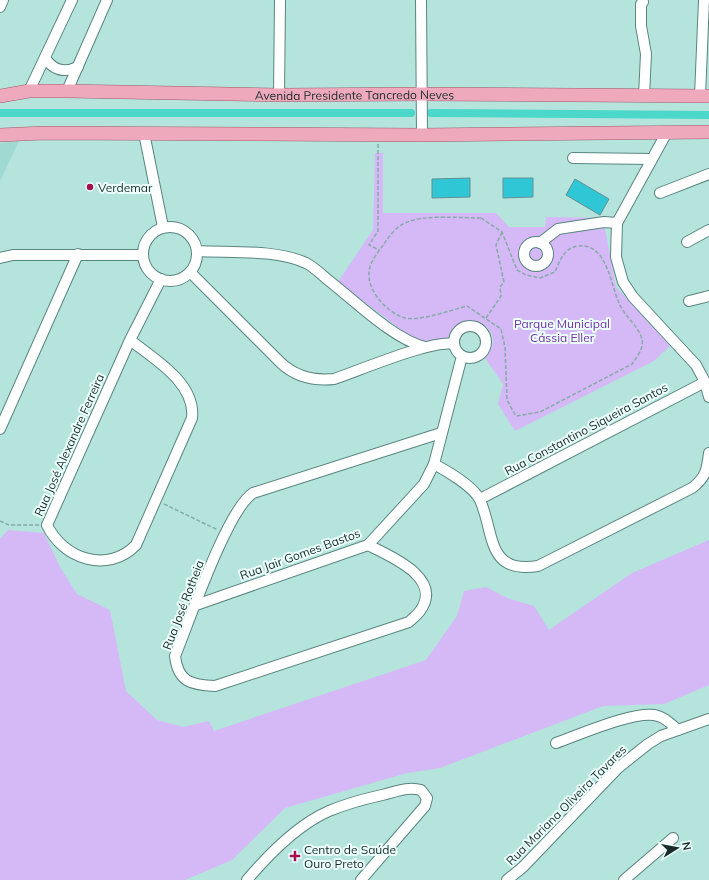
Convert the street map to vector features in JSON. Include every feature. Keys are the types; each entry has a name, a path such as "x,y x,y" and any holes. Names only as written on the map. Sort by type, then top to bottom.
{"main road":[{"name":"Avenida Presidente Tancredo Neves","path":"0,96 29,91 67,91 279,95 422,94 705,96"},
{"path":"0,135 44,133 422,135 709,132"}],"street":[{"path":"0,7 3,0"},
{"path":"29,91 72,0"},
{"path":"67,91 107,0"},
{"path":"279,95 280,0"},
{"path":"421,0 422,135"},
{"path":"704,0 705,96"},
{"path":"643,2 640,4 646,54 644,96"},
{"path":"45,58 49,64 61,70 68,71 78,67"},
{"path":"667,132 617,224 616,257 623,282 633,297 696,365 705,382 709,397"},
{"path":"144,133 164,227"},
{"path":"574,158 652,159"},
{"path":"660,193 709,174"},
{"path":"540,243 558,230 604,222 617,224"},
{"path":"173,226 182,229 189,234 195,242 197,251 197,259 190,272 177,280 161,279 149,269 143,255 146,240 157,230 164,227 173,226"},
{"path":"687,242 709,230"},
{"path":"197,251 271,254 289,256 307,263 397,335 416,345 425,347"},
{"path":"0,429 78,254"},
{"path":"0,258 13,255 143,255"},
{"path":"190,272 281,363 299,375 313,379 334,379 425,347 442,343 454,344"},
{"name":"Rua José Alexandre Ferreira","path":"130,340 176,378 185,388 193,408 192,418 136,545 129,552 112,560 102,560 70,553 53,537 47,525 130,340 161,279"},
{"path":"689,301 709,296"},
{"path":"469,326 481,330 486,342 485,349 475,357 462,356 456,351 454,344 457,332 462,327 469,326"},
{"path":"394,358 399,350 400,343 397,335"},
{"name":"Rua Jair Gomes Bastos","path":"196,605 368,545 424,484 434,464 462,356"},
{"name":"Rua Constantino Siqueira Santos","path":"480,499 705,382"},
{"name":"Rua José Rotheia","path":"368,545 405,564 418,575 422,582 425,600 420,611 409,622 215,686 200,686 188,682 180,675 176,666 175,656 225,534 241,504 253,493 441,433"},
{"path":"434,464 447,471 471,489 480,499 494,549 501,559 510,564 519,566 538,566 692,488 702,479 708,466 709,453"},
{"path":"556,743 630,717 644,714 658,716 669,722 678,730"},
{"name":"Rua Mariana Oliveira Tavares","path":"507,880 528,862 618,768 648,744 678,730 709,719"},
{"path":"247,880 263,862 304,826 330,811 350,803 409,788 416,788 425,794 428,802 362,880"},
{"path":"624,880 673,838"}],"path":[{"path":"378,153 378,231 369,245 380,250"},
{"path":"417,218 480,218 502,232 517,270 526,275 540,278 555,272 563,254 574,247 586,246 597,252 605,262 619,305 635,326 642,340 641,350 632,364 540,412 516,416 507,400 505,347 501,329 467,306 414,319 402,317 387,307 374,294 368,278 370,267 390,234 403,224 417,218"},
{"path":"486,318 501,296 500,287 504,282 496,246 502,232"},
{"path":"155,500 225,534"},
{"path":"0,521 9,525 47,525"}],"shaded area":[{"path":"19,141 0,181 0,143"}],"green space":[{"name":"Parque Municipal Cássia Eller","path":"375,153 383,153 383,213 496,213 509,227 545,227 546,217 603,218 616,287 670,346 654,361 515,431 498,404 503,384 485,358 491,350 493,341 490,331 484,325 472,321 462,324 454,334 440,341 416,341 338,282 373,230"},
{"path":"8,530 44,533 60,567 77,594 110,610 126,691 157,720 183,727 209,721 214,731 426,660 457,616 464,591 486,587 507,598 534,606 549,630 632,573 709,540 709,685 664,704 603,706 440,768 407,773 285,808 232,860 185,880 0,880 0,539"}],"building":[{"path":"470,178 470,197 432,198 432,179"},
{"path":"503,178 533,178 533,197 503,198"},
{"path":"575,179 609,199 600,215 566,195"}],"waterway":[{"path":"0,113 411,113"},
{"path":"431,113 709,115"}],"place":[{"name":"Verdemar","path":"90,187"},
{"name":"Centro de Saúde Ouro Preto","path":"295,856"}]}
